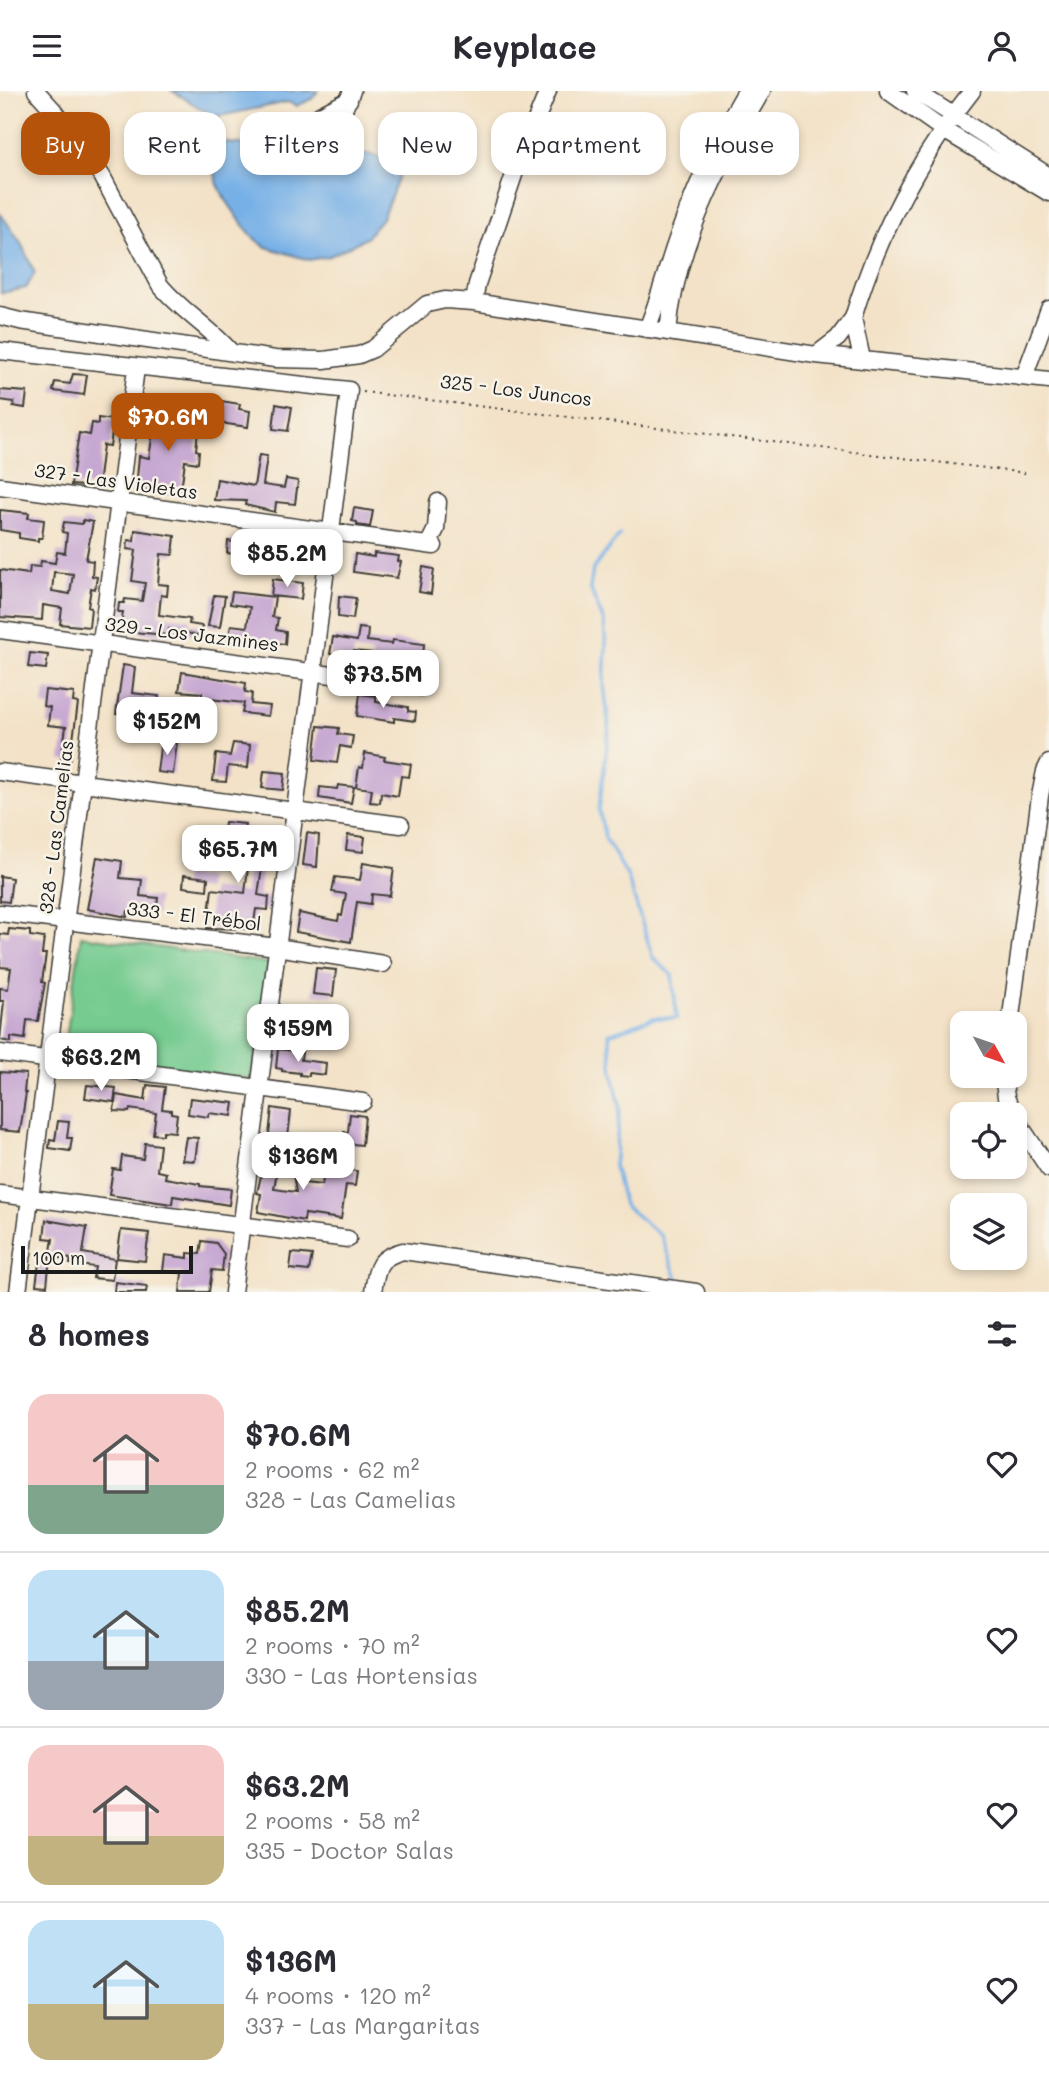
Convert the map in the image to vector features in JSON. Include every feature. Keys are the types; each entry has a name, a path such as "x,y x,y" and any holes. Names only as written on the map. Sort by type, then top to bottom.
{"street":[{"path":"36,91 56,113 102,176 160,285 172,300 231,352"},
{"path":"474,302 477,284 504,202 548,91"},
{"path":"647,329 695,194 711,156 746,91"},
{"path":"668,332 671,301 699,218 742,125 762,91"},
{"path":"888,91 1049,176"},
{"path":"915,91 947,123 1049,193"},
{"path":"816,355 838,338 853,319 869,267 890,219 947,123 972,91"},
{"path":"0,316 295,361 324,360 359,355 383,342 414,312 427,304 445,300 474,302 816,355 1049,380"},
{"path":"1024,377 1049,309"},
{"path":"853,319 862,359"},
{"path":"0,351 349,390 233,1292"},
{"name":"328 - Las Camelias","path":"18,1292 136,368"},
{"name":"327 - Las Violetas","path":"0,487 431,546 436,529 438,502"},
{"name":"329 - Los Jazmines","path":"0,630 421,687"},
{"path":"1012,1011 1040,796 1049,763"},
{"path":"0,772 401,825"},
{"name":"333 - El Trébol","path":"0,913 277,947 383,964"},
{"path":"0,1053 363,1102"},
{"path":"1027,1136 1049,1169"},
{"path":"0,1194 348,1240"},
{"path":"373,1292 378,1264 386,1256 403,1251 691,1291"}],"path":[{"name":"325 - Los Juncos","path":"349,390 1026,473"}],"green space":[{"path":"81,936 269,963 252,1079 64,1052"}],"water":[{"path":"172,91 318,91 312,99 297,106 288,102 226,115 226,112 207,112"},
{"path":"226,142 240,144 240,175 364,175 364,154 378,157 378,175 399,175 382,218 366,238 330,256 309,260 266,247 256,240 224,197 215,175 226,175"},
{"path":"0,213 20,241 35,273 26,288 1,293"}],"building":[{"path":"73,374 87,375 84,395 53,391 55,382 70,384"},
{"path":"0,390 27,392 25,408 13,406 14,402 0,400"},
{"path":"172,396 185,398 180,428 198,431 198,463 185,461 181,490 169,488 169,493 136,489 139,456 149,458 153,432 159,433 163,413 170,414"},
{"path":"209,399 240,404 239,409 250,411 248,427 206,421"},
{"path":"276,404 292,407 288,431 273,429"},
{"path":"98,418 114,420 110,446 103,445 98,487 71,485 79,433 90,435 92,423 98,424"},
{"path":"259,455 267,456 263,485 284,488 286,479 298,481 295,504 276,502 275,512 245,505 246,501 214,500 217,479 254,486"},
{"path":"354,508 373,511 370,527 357,525 357,522 352,521"},
{"path":"0,510 29,513 28,518 44,520 42,538 38,538 38,541 19,538 19,533 0,530"},
{"path":"83,520 93,522 86,560 93,561 92,576 97,577 95,589 91,588 89,627 60,624 62,608 43,605 42,620 0,617 0,570 29,574 30,566 40,567 41,561 55,563 57,552 65,553 67,533 62,532 64,522 82,524","holes":["54,572 73,574 70,594 52,591"]},
{"path":"135,530 175,536 173,555 161,554 158,584 168,585 167,596 161,595 159,615 190,619 189,624 202,626 200,636 169,629 168,635 120,631 123,612 118,612 119,603 124,603 125,599 142,601 145,583 132,581 136,550 127,549 128,540 134,541"},
{"path":"258,538 272,539 271,547 287,550 286,562 271,560 270,569 234,565 236,554 227,553 228,541 239,543 238,550 256,552"},
{"path":"374,553 399,556 398,561 401,562 397,578 353,572 355,554 374,557"},
{"path":"423,567 434,569 431,594 419,592"},
{"path":"273,579 303,583 301,599 271,596"},
{"path":"232,592 275,597 272,617 278,618 276,630 286,632 285,644 239,638 238,642 228,641 231,625 247,627 250,607 230,604"},
{"path":"214,595 225,596 220,627 208,626"},
{"path":"339,596 356,598 353,619 338,617"},
{"path":"359,628 368,629 367,641 392,644 393,640 424,644 422,669 405,667 405,663 383,661 383,665 371,664 372,653 354,651 352,664 342,663 343,656 330,654 333,637 357,641"},
{"path":"30,653 48,655 46,669 28,667"},
{"path":"123,665 135,667 132,693 159,696 151,716 116,714"},
{"path":"182,672 246,683 245,692 252,693 251,704 270,706 268,716 242,713 244,703 202,698 202,693 179,691"},
{"path":"45,690 74,693 73,702 78,703 70,762 61,760 66,727 48,725 50,707 43,706"},
{"path":"360,694 376,696 376,702 408,707 408,711 416,712 415,721 394,718 394,722 357,716"},
{"path":"318,726 339,728 338,734 353,736 351,748 340,746 337,763 314,760"},
{"path":"161,740 177,742 173,774 157,772"},
{"path":"233,743 250,745 248,768 228,766 226,782 213,781 216,754 230,756"},
{"path":"365,753 385,757 384,760 411,764 409,777 401,776 398,796 381,793 380,803 370,802 372,789 356,787 359,767 363,768"},
{"path":"264,771 285,773 283,790 262,788"},
{"path":"338,785 354,787 351,803 319,798 320,787 337,789"},
{"path":"225,822 245,824 242,844 245,847 267,850 258,895 269,897 268,910 256,909 253,929 207,928 212,889 245,893 249,859 226,856 224,866 215,865 216,855 220,855"},
{"path":"307,833 319,835 317,867 303,865"},
{"path":"348,835 365,837 363,852 346,850"},
{"path":"97,857 122,861 120,878 142,880 140,896 158,898 156,915 128,911 127,917 87,909"},
{"path":"363,863 394,868 390,896 372,894 371,904 357,902 351,942 296,932 299,913 338,921 339,915 342,916 346,894 332,892 335,877 360,880"},
{"path":"184,875 208,878 207,890 183,887"},
{"path":"0,876 12,878 9,902 0,901"},
{"path":"9,929 30,931 30,936 44,938 42,954 46,954 42,982 45,983 38,1021 27,1020 25,1039 11,1037 11,1042 0,1040 4,1001 0,1001 0,988 8,989 11,968 0,967 0,934 8,935"},
{"path":"316,968 336,970 333,996 313,994"},
{"path":"278,1049 302,1052 301,1060 326,1063 325,1075 300,1075 276,1068"},
{"path":"0,1072 26,1074 20,1132 0,1130"},
{"path":"87,1085 116,1088 114,1102 85,1098"},
{"path":"147,1085 165,1087 162,1109 177,1114 175,1132 153,1134 156,1113 130,1109 129,1112 114,1111 116,1095 145,1100"},
{"path":"190,1098 234,1103 232,1116 188,1114"},
{"path":"272,1108 291,1111 288,1137 269,1135"},
{"path":"350,1114 365,1116 362,1145 343,1143 344,1132 348,1132"},
{"path":"58,1121 69,1122 67,1138 72,1138 70,1151 49,1148 50,1139 55,1140"},
{"path":"186,1137 198,1138 195,1161 182,1160"},
{"path":"145,1143 160,1145 157,1171 166,1173 165,1178 200,1186 231,1189 229,1205 173,1196 172,1204 109,1195 113,1169 120,1170 122,1156 143,1159"},
{"path":"266,1154 291,1161 289,1173 277,1171 274,1189 296,1192 293,1174 302,1172 304,1183 322,1185 325,1167 357,1171 355,1186 346,1185 341,1219 305,1214 304,1221 258,1212 261,1194 257,1193"},
{"path":"46,1220 87,1227 83,1253 115,1259 112,1280 93,1278 95,1267 70,1264 71,1259 50,1257 53,1239 44,1238"},
{"path":"121,1230 149,1233 145,1261 117,1258"},
{"path":"202,1241 216,1243 224,1254 222,1271 212,1270 209,1292 180,1292 182,1273 163,1271 165,1255 188,1258 188,1253 200,1254"},
{"path":"292,1253 312,1255 309,1271 290,1269"},
{"path":"40,1256 50,1257 47,1286 36,1285"},
{"path":"115,1282 147,1286 146,1292 114,1292"}],"waterway":[{"path":"620,534 593,569 590,588 604,622 606,646 604,684 609,728 599,810 605,838 627,875 653,958 672,975 677,1018 653,1018 609,1034 620,1107 614,1166 624,1205 661,1236 677,1278 677,1286"}]}
